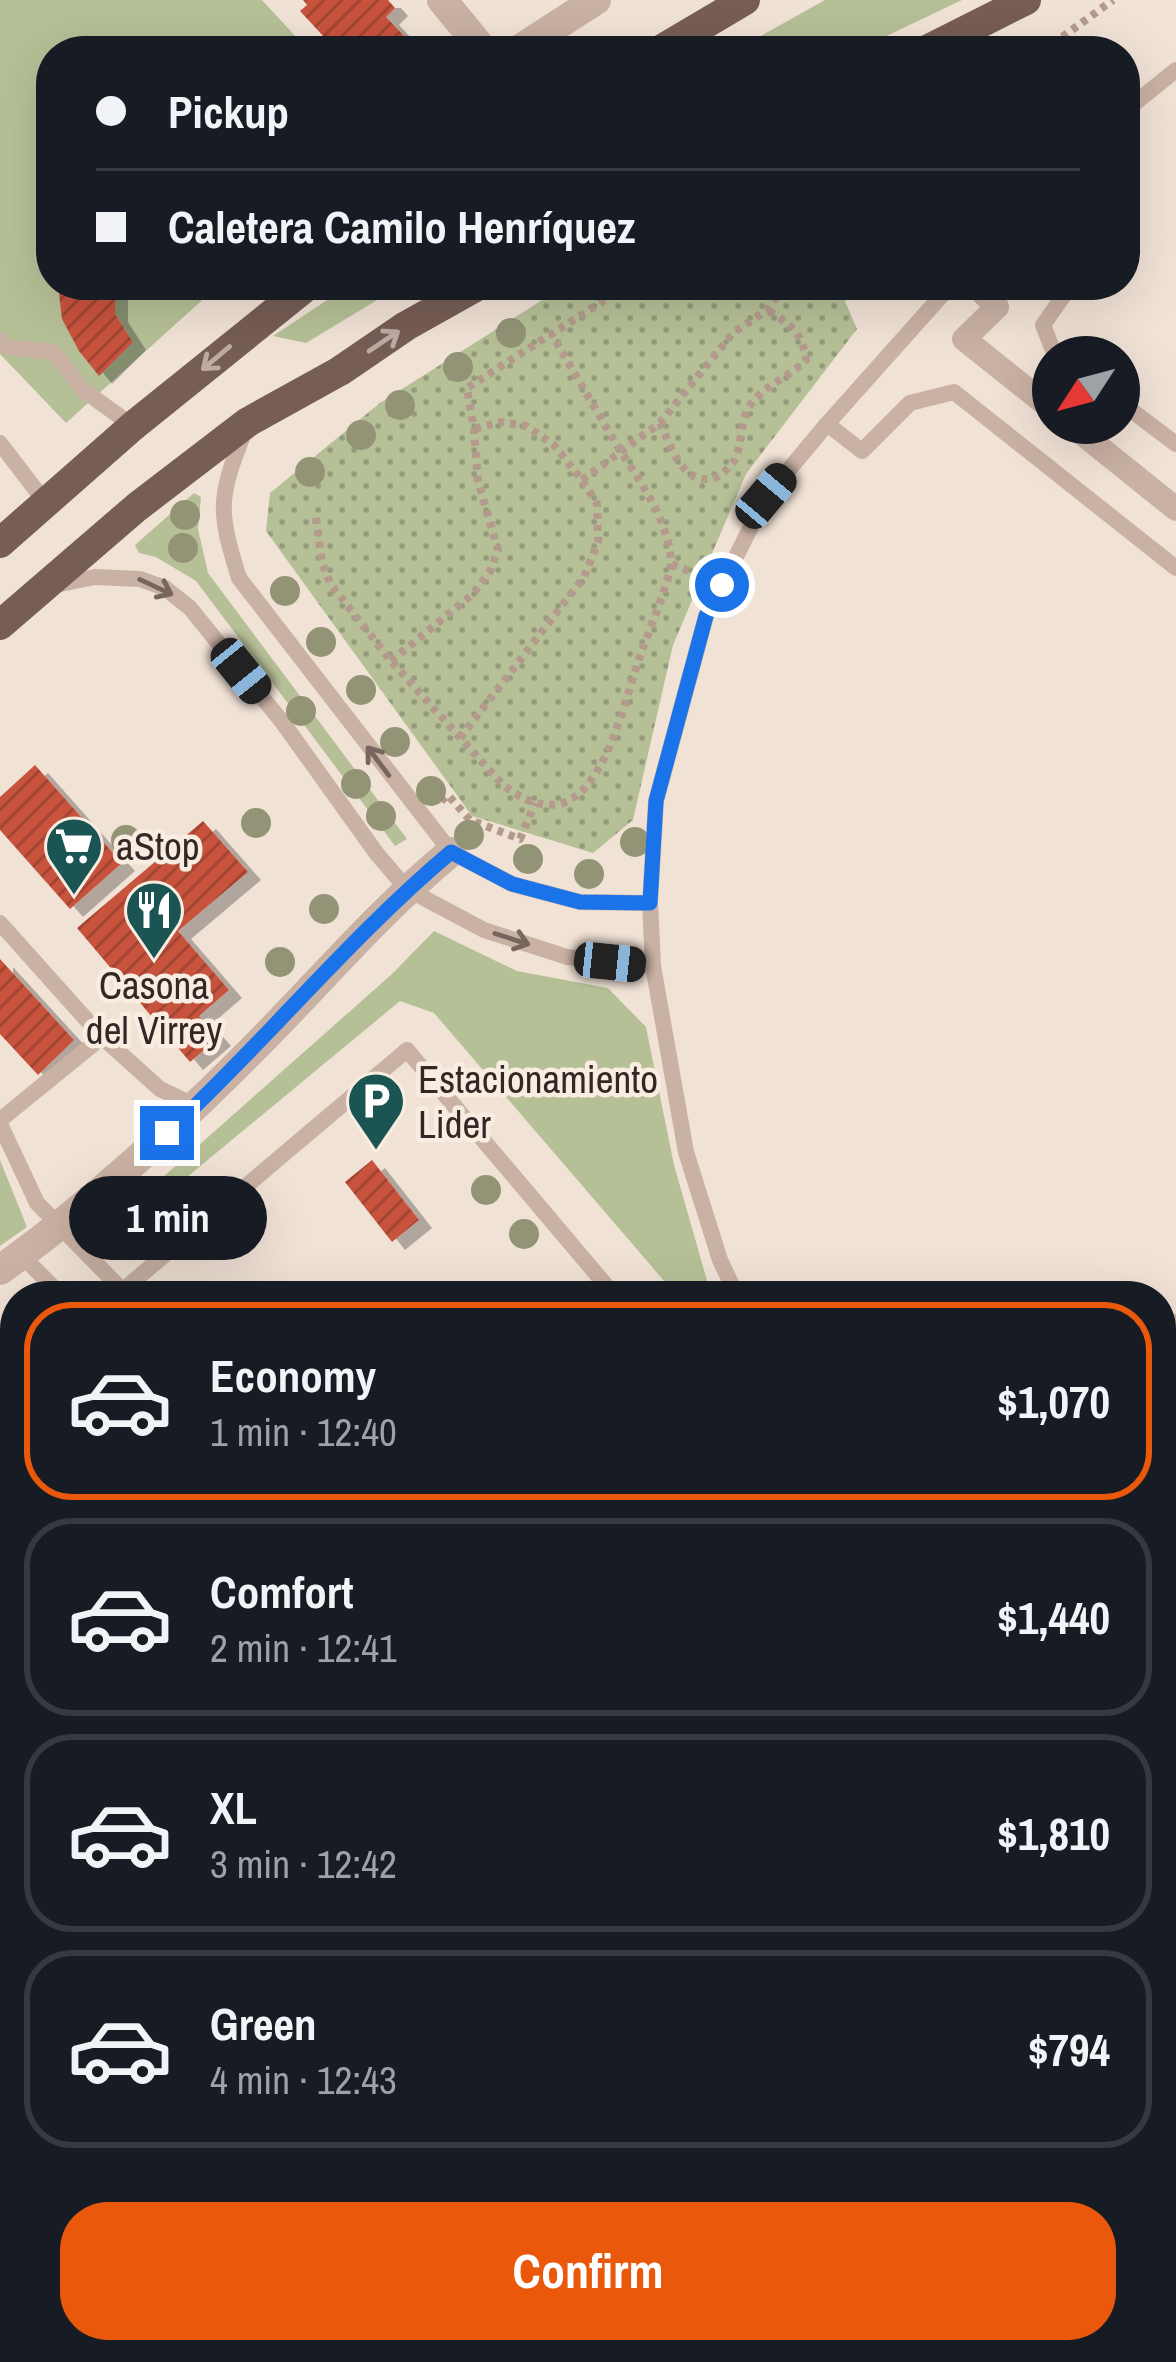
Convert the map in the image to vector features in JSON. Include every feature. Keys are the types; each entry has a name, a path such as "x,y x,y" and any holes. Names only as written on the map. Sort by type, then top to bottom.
{"main road":[{"path":"684,36 745,0"},
{"path":"954,36 1025,0"},
{"path":"0,542 289,300"},
{"path":"0,626 137,507 248,422 452,300"}],"street":[{"path":"442,0 472,36"},
{"path":"540,36 596,0"},
{"path":"990,300 997,307 964,339 1032,393"},
{"path":"1095,444 1176,509"},
{"path":"10,1263 61,1225 201,1102 407,889 451,852"}],"lane":[{"path":"1140,99 1176,70"},
{"path":"730,1281 686,1153 653,966 650,903 656,801 706,616 766,496 938,300"},
{"path":"1047,336 1043,325 1060,300"},
{"path":"0,340 6,347 54,352 83,390 134,426"},
{"path":"827,424 862,452 910,403 954,392 1176,568"},
{"path":"1140,417 1176,444"},
{"path":"248,422 223,494 223,526 239,578 421,817 451,852 512,884 580,902 650,903"},
{"path":"0,442 45,502"},
{"path":"42,587 95,577 140,578 165,588 190,608 407,889 484,930 566,957 653,966"},
{"path":"0,923 102,1037 160,1089 184,1101 201,1102"},
{"path":"102,1037 0,1122 37,1203 111,1281"},
{"path":"137,1281 407,1050 603,1281"},
{"path":"10,1263 38,1281"}],"path":[{"path":"1064,36 1113,0"},
{"path":"391,661 473,594 498,550 478,481 467,388 605,300"},
{"path":"583,480 659,423 734,333 775,300"},
{"path":"659,423 682,468 695,478 711,479 724,472 736,457 750,405 806,360 805,345 795,327 767,310"},
{"path":"316,518 322,563 331,585 391,661 502,784 535,803 567,803 591,783 609,751 672,564 658,511 552,335"},
{"path":"460,738 584,577 598,542 597,504 554,445 526,426 500,422 474,429"},
{"path":"421,817 448,795 470,820 520,839 535,803"}],"green space":[{"path":"0,0 262,0 295,36 36,36 36,300 202,300 66,423 0,354"},
{"path":"825,0 962,0 886,36 761,36"},
{"path":"327,300 377,300 306,343 273,336"},
{"path":"542,300 844,300 857,329 746,474 673,645 633,820 593,853 472,816 266,531 270,493 380,403"},
{"path":"194,493 201,497 198,529 208,573 407,839 395,846 196,581 156,557 139,553 135,545"},
{"path":"434,931 517,971 608,988 646,1027 674,1165 707,1281 664,1281 434,1013 400,1001 99,1250 92,1240 392,974"},
{"path":"0,1160 27,1227 0,1246"}],"building":[{"path":"303,0 388,0 395,8 386,17 404,36 323,36 300,11 307,5"},
{"path":"60,300 115,300 115,314 133,342 99,376 62,319"},
{"path":"35,765 122,863 70,909 0,830 0,797"},
{"name":"Casona del Virrey","path":"203,821 248,872 178,931 229,990 199,1016 218,1038 190,1062 77,928"},
{"path":"0,959 74,1040 38,1075 0,1034"},
{"path":"372,1160 419,1220 392,1242 345,1182"}],"place":[{"name":"aStop","path":"74,897"},
{"name":"Casona del Virrey","path":"154,961"},
{"name":"Estacionamiento Lider","path":"376,1152"}],"route":[{"path":"167,1133 407,889 451,852 512,884 580,902 650,903 656,801 706,616 722,585"}]}
